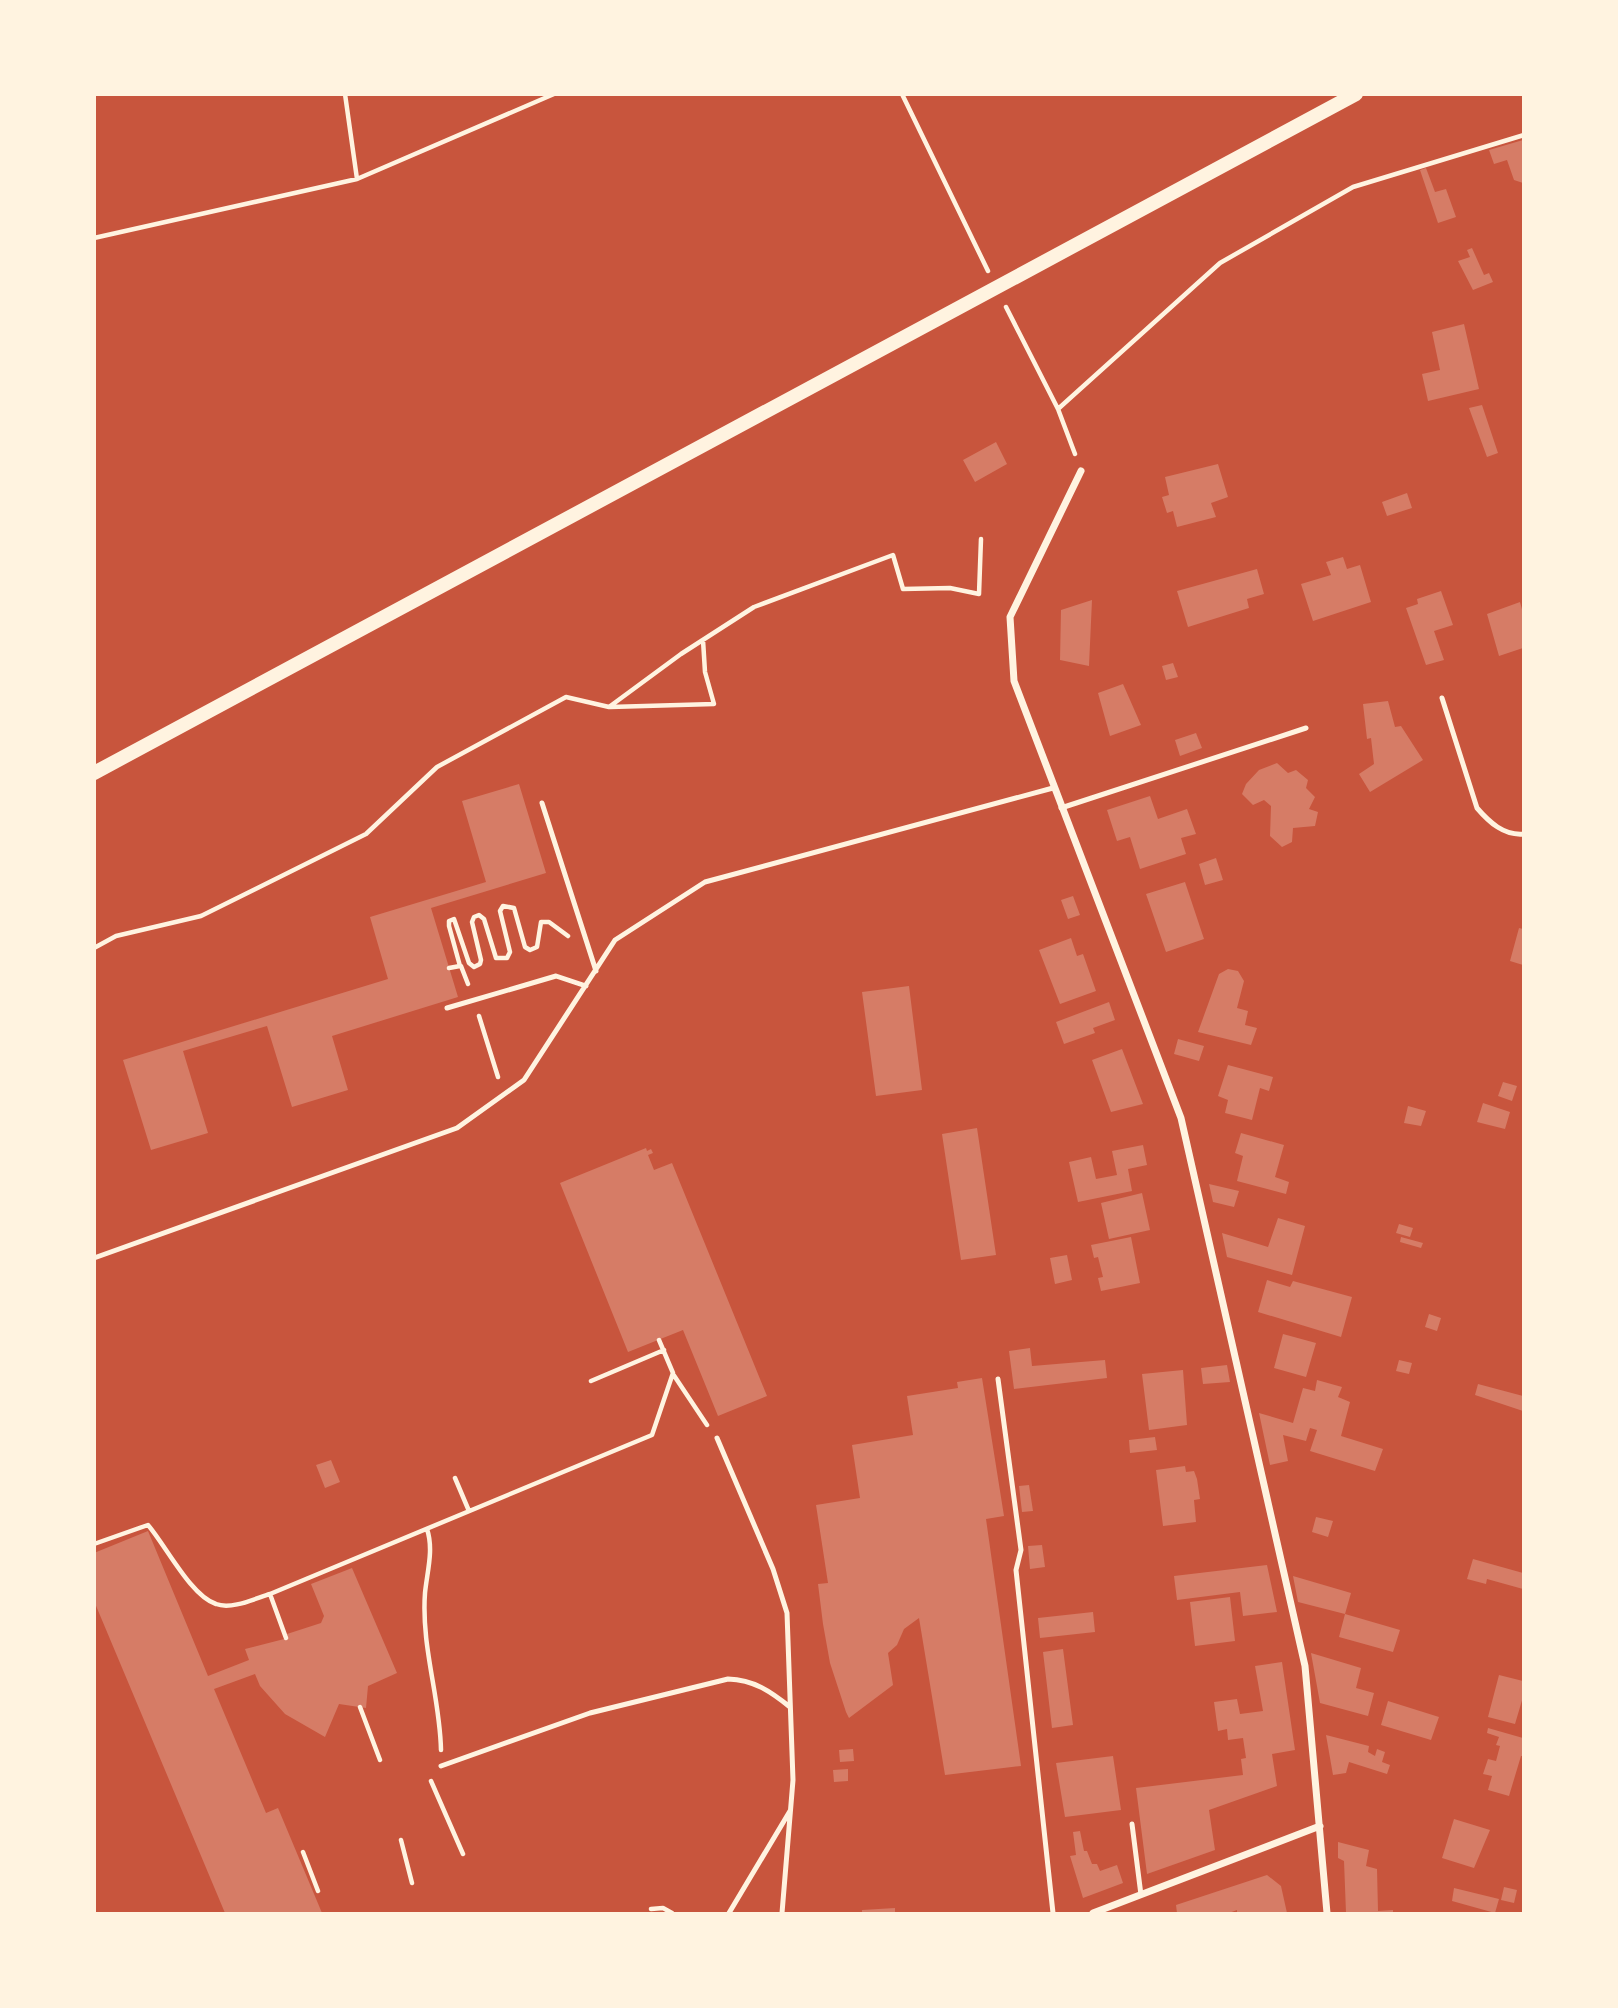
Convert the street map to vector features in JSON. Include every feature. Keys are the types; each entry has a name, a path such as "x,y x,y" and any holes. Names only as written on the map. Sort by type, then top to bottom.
{"main road":[{"path":"94,773 1356,94"}],"street":[{"path":"1081,471 1010,617 1014,681 1181,1118 1305,1666 1327,1913"},
{"path":"1093,1913 1320,1826"}],"lane":[{"path":"1442,698 1477,808 1487,821 1505,831 1515,835 1524,834"},
{"path":"1061,808 1307,727"},
{"path":"94,1258 457,1128 524,1080 615,940 705,882 1053,788"},
{"path":"542,803 596,971"},
{"path":"447,1007 556,976 586,986"},
{"path":"998,1379 1021,1550 1016,1570 1053,1913"},
{"path":"717,1438 773,1569 787,1613 793,1780 782,1913"},
{"path":"442,1766 590,1713 728,1679 745,1680 769,1690 790,1707"},
{"path":"729,1913 791,1810"},
{"path":"1132,1825 1141,1895"}],"path":[{"path":"345,94 357,178"},
{"path":"94,238 357,178 554,94"},
{"path":"902,94 989,273"},
{"path":"1058,409 1220,263 1353,187 1524,135"},
{"path":"1001,297 1058,409 1081,471"},
{"path":"609,706 754,607 892,555 903,589 950,588 979,594 981,539"},
{"path":"94,947 116,936 201,916 366,834 437,767 566,697 609,706 714,704 705,673 703,640"},
{"path":"449,968 460,966 449,926 449,921 454,919 469,962 474,967 481,964 472,922 474,917 479,915 484,919 496,958 507,958 510,952 500,911 508,905 514,908 524,947 530,950 537,947 541,922 549,922 564,935 586,940"},
{"path":"473,999 503,1095"},
{"path":"659,1340 673,1373 717,1438"},
{"path":"591,1381 664,1350"},
{"path":"94,1544 148,1525 198,1593 218,1605 239,1604 270,1594 652,1435 673,1373"},
{"path":"455,1478 468,1511"},
{"path":"427,1529 431,1542 425,1596 426,1641 438,1704 442,1766"},
{"path":"270,1594 286,1638"},
{"path":"360,1707 380,1760"},
{"path":"431,1781 463,1854"},
{"path":"401,1840 412,1883"},
{"path":"303,1852 318,1891"},
{"path":"651,1909 663,1908 672,1913"}],"building":[{"path":"1523,140 1523,183 1514,180 1507,160 1494,164 1489,150"},
{"path":"1426,168 1435,192 1446,189 1456,217 1438,223 1420,170"},
{"path":"1472,248 1484,275 1489,273 1493,282 1473,290 1458,261 1470,257 1467,250"},
{"path":"1464,324 1479,389 1428,401 1422,374 1440,370 1432,332"},
{"path":"1482,405 1498,453 1487,457 1469,408"},
{"path":"996,442 1007,464 975,482 963,460"},
{"path":"1218,464 1228,497 1211,503 1216,517 1177,527 1173,511 1167,513 1162,497 1169,495 1165,477"},
{"path":"1407,493 1412,508 1387,516 1382,502"},
{"path":"1343,557 1347,569 1360,565 1371,602 1313,621 1301,584 1331,575 1326,562"},
{"path":"1257,569 1264,594 1247,599 1249,608 1188,627 1177,591"},
{"path":"1441,591 1453,625 1434,631 1444,660 1426,665 1406,608 1418,604 1417,599"},
{"path":"1092,600 1089,666 1060,660 1061,610"},
{"path":"1520,602 1523,613 1523,648 1499,656 1487,614"},
{"path":"1173,663 1178,677 1166,680 1162,666"},
{"path":"1123,684 1141,725 1110,736 1098,693"},
{"path":"1388,701 1395,727 1401,726 1423,760 1370,792 1359,774 1374,764 1371,738 1367,739 1363,704"},
{"path":"1196,733 1202,748 1180,756 1175,740"},
{"path":"1277,763 1288,773 1296,770 1308,780 1306,788 1315,797 1309,809 1318,812 1315,826 1293,828 1292,842 1282,847 1270,836 1271,806 1264,800 1253,805 1242,794 1246,784 1259,770"},
{"path":"519,784 546,873 431,908 458,997 332,1036 348,1090 292,1107 267,1026 183,1051 208,1133 151,1150 123,1060 388,979 370,917 486,882 462,801"},
{"path":"1150,796 1158,819 1187,809 1196,834 1181,838 1186,854 1140,869 1130,837 1117,841 1107,810"},
{"path":"1216,858 1223,880 1205,885 1199,864"},
{"path":"1185,882 1204,939 1166,952 1146,894"},
{"path":"1073,896 1080,915 1068,919 1061,900"},
{"path":"1519,928 1523,929 1523,965 1510,961"},
{"path":"1071,938 1077,956 1083,954 1096,991 1060,1004 1039,950"},
{"path":"1228,969 1238,971 1244,981 1237,1008 1248,1011 1245,1025 1257,1028 1251,1045 1198,1032 1219,974"},
{"path":"909,986 922,1090 876,1096 862,992"},
{"path":"1109,1002 1115,1020 1093,1028 1095,1033 1064,1044 1056,1022"},
{"path":"1178,1039 1204,1046 1199,1061 1174,1054"},
{"path":"1122,1049 1143,1104 1111,1112 1092,1060"},
{"path":"1228,1065 1273,1077 1269,1091 1260,1088 1252,1120 1225,1113 1228,1100 1218,1096"},
{"path":"1503,1082 1517,1086 1512,1101 1498,1096"},
{"path":"1483,1103 1510,1112 1505,1129 1477,1122"},
{"path":"1408,1106 1426,1111 1421,1126 1404,1123"},
{"path":"977,1128 996,1255 961,1260 942,1134"},
{"path":"1241,1133 1284,1145 1275,1177 1289,1182 1286,1194 1237,1181 1243,1156 1235,1153"},
{"path":"1143,1145 1147,1165 1128,1169 1132,1191 1078,1202 1069,1162 1091,1157 1096,1179 1117,1175 1112,1151"},
{"path":"646,1148 653,1153 648,1155 654,1170 672,1163 767,1396 718,1416 683,1330 628,1352 560,1183"},
{"path":"1209,1184 1239,1191 1234,1207 1213,1202"},
{"path":"1142,1193 1150,1230 1109,1239 1101,1203"},
{"path":"1278,1218 1305,1226 1292,1275 1227,1257 1222,1233 1268,1247"},
{"path":"1399,1224 1413,1228 1410,1237 1396,1233"},
{"path":"1131,1237 1140,1283 1101,1291 1098,1278 1103,1277 1098,1257 1094,1258 1091,1245"},
{"path":"1401,1237 1423,1243 1421,1248 1400,1242"},
{"path":"1067,1255 1072,1280 1055,1284 1050,1258"},
{"path":"1267,1280 1290,1287 1293,1281 1352,1297 1341,1337 1258,1312"},
{"path":"1429,1314 1441,1318 1437,1331 1425,1327"},
{"path":"1283,1334 1316,1343 1306,1377 1274,1368"},
{"path":"1030,1348 1032,1366 1105,1360 1107,1378 1014,1389 1009,1351"},
{"path":"1399,1360 1412,1363 1409,1374 1396,1371"},
{"path":"1227,1365 1230,1382 1203,1384 1201,1368"},
{"path":"1183,1370 1187,1425 1149,1430 1142,1374"},
{"path":"982,1378 1004,1516 986,1519 1021,1766 945,1775 919,1618 904,1629 897,1645 888,1653 893,1685 849,1718 846,1712 830,1663 823,1624 818,1584 828,1583 816,1505 860,1498 852,1445 913,1435 907,1396 958,1388 957,1382"},
{"path":"1317,1380 1342,1387 1338,1397 1350,1402 1341,1436 1383,1449 1375,1471 1310,1451 1317,1430 1310,1428 1306,1441 1283,1435 1288,1461 1270,1465 1259,1413 1293,1423 1303,1388 1315,1391"},
{"path":"1478,1384 1523,1396 1523,1411 1475,1395"},
{"path":"1155,1437 1157,1450 1130,1453 1129,1440"},
{"path":"331,1460 340,1482 325,1488 316,1465"},
{"path":"1185,1466 1186,1472 1194,1471 1197,1479 1200,1499 1194,1500 1196,1522 1163,1526 1156,1470"},
{"path":"1029,1485 1033,1511 1022,1512 1019,1486"},
{"path":"1316,1517 1333,1521 1328,1537 1312,1532"},
{"path":"148,1531 208,1676 249,1660 245,1649 288,1638 287,1634 321,1623 324,1616 311,1584 352,1568 397,1673 368,1686 366,1708 339,1704 325,1737 285,1714 260,1686 255,1674 214,1689 266,1813 278,1808 322,1913 225,1913 94,1601 94,1553"},
{"path":"1042,1545 1045,1567 1030,1569 1028,1546"},
{"path":"1473,1559 1523,1573 1523,1589 1487,1579 1486,1584 1467,1579"},
{"path":"1267,1565 1277,1612 1243,1616 1240,1592 1177,1600 1174,1576"},
{"path":"1293,1576 1351,1593 1345,1614 1298,1602"},
{"path":"1230,1597 1235,1641 1195,1646 1190,1602"},
{"path":"1093,1612 1095,1632 1040,1638 1038,1618"},
{"path":"1345,1614 1400,1630 1393,1652 1339,1637"},
{"path":"1063,1649 1073,1725 1052,1728 1043,1652"},
{"path":"1311,1653 1361,1668 1356,1688 1374,1693 1368,1716 1320,1703"},
{"path":"1282,1662 1295,1750 1272,1754 1277,1786 1209,1810 1215,1850 1147,1874 1136,1788 1243,1775 1241,1759 1246,1758 1243,1738 1228,1740 1227,1729 1218,1731 1214,1702 1237,1699 1240,1714 1263,1711 1255,1666"},
{"path":"1499,1675 1523,1681 1523,1697 1515,1724 1488,1717"},
{"path":"1388,1701 1439,1717 1431,1740 1381,1725"},
{"path":"1488,1728 1523,1738 1523,1756 1509,1796 1488,1790 1492,1776 1483,1774 1488,1759 1496,1761 1500,1746 1496,1745 1499,1737 1487,1733"},
{"path":"1326,1735 1369,1746 1368,1752 1375,1756 1377,1749 1385,1752 1382,1762 1390,1765 1387,1774 1349,1762 1346,1773 1333,1775"},
{"path":"853,1749 854,1761 840,1762 839,1750"},
{"path":"1113,1756 1121,1810 1065,1817 1056,1763"},
{"path":"848,1769 848,1781 834,1782 833,1770"},
{"path":"1454,1819 1490,1830 1474,1868 1442,1858"},
{"path":"1080,1831 1084,1851 1087,1851 1092,1864 1097,1864 1100,1871 1117,1865 1123,1883 1083,1898 1070,1856 1076,1855 1073,1832"},
{"path":"1338,1842 1369,1850 1366,1866 1377,1869 1378,1911 1393,1910 1393,1913 1346,1913 1344,1861 1338,1858"},
{"path":"1267,1875 1281,1886 1287,1913 1237,1913 1237,1910 1229,1913 1177,1913 1176,1905"},
{"path":"1504,1887 1517,1890 1514,1903 1501,1900"},
{"path":"1454,1888 1499,1899 1495,1913 1452,1901"},
{"path":"895,1908 895,1913 862,1913 862,1910"}]}
